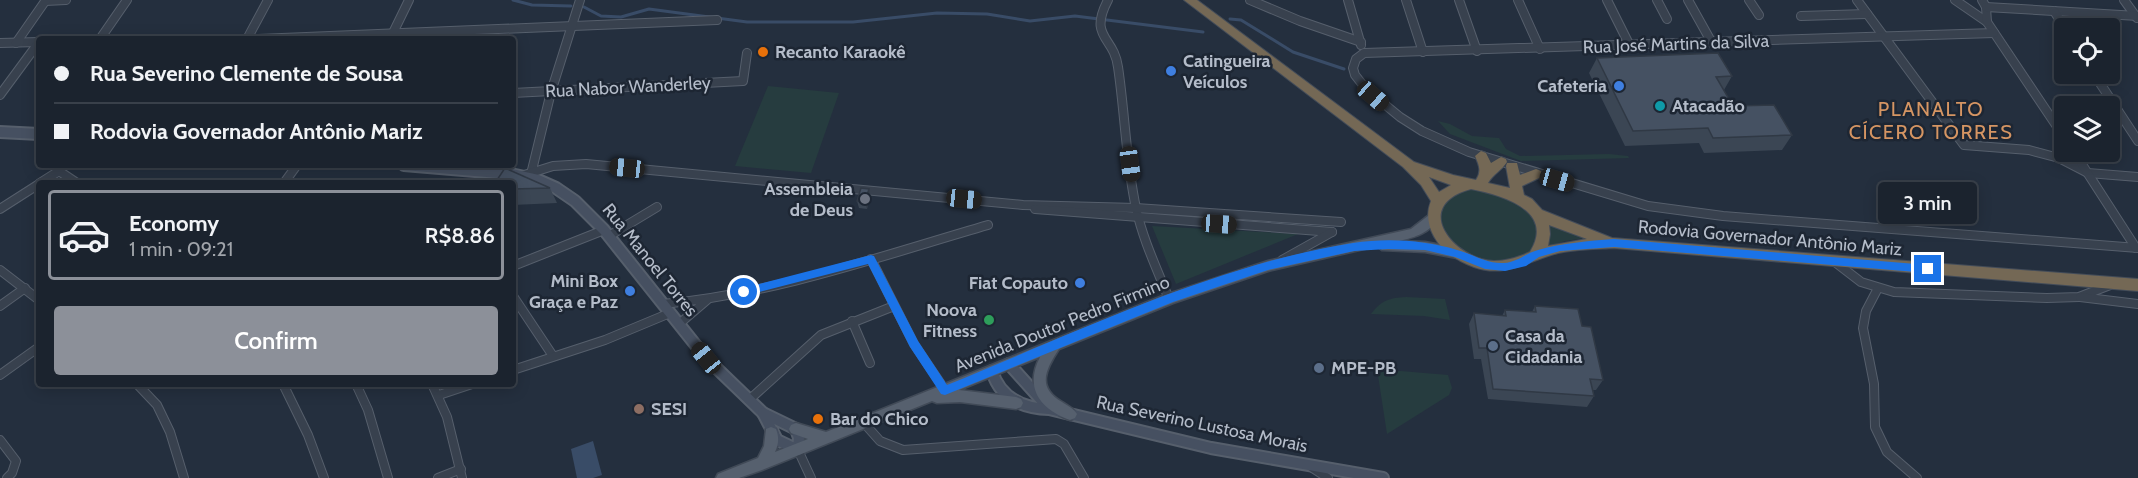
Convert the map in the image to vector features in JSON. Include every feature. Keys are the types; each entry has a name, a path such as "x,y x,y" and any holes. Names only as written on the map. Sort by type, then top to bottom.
{"highway":[{"name":"Rodovia Governador Antônio Mariz","path":"1190,0 1408,164 1426,182 1438,201"},
{"path":"1479,181 1486,166 1481,156"},
{"name":"Rodovia Governador Antônio Mariz","path":"1408,164 1439,176 1479,181 1517,190 1537,214 1614,243"},
{"path":"1433,217 1438,201 1451,190 1479,181 1489,170 1507,164 1517,190"},
{"path":"1517,190 1522,179 1536,174"},
{"path":"1536,254 1542,244 1544,234 1537,214"},
{"name":"Rodovia Governador Antônio Mariz","path":"1433,217 1434,225 1442,240 1456,253 1485,265 1505,267 1522,263 1536,254 1584,244 1614,243 2138,285"}],"main road":[{"path":"0,132 36,134"},
{"name":"Rua Manoel Torres","path":"449,168 521,176 556,188 576,201 607,233 706,358 763,413 796,429"},
{"name":"Avenida Doutor Pedro Firmino","path":"723,478 747,474 762,464 1169,299 1268,266 1414,233 1428,224 1433,217"},
{"name":"Avenida Doutor Pedro Firmino","path":"1354,247 1410,245 1456,253"},
{"path":"1056,345 1045,357 1040,381 1044,395 1070,414"},
{"path":"1009,364 1049,409"},
{"path":"992,371 1001,391 1016,403"},
{"path":"927,398 960,396 1016,403"},
{"name":"Rua Severino Lustosa Morais","path":"1016,403 1027,408 1049,409 1211,448 1383,478"},
{"name":"Rua Manoel Torres","path":"763,413 771,433"},
{"path":"796,429 826,438"},
{"path":"771,433 782,444 798,450 799,438 796,429"},
{"path":"762,464 771,446 771,433"}],"street":[{"path":"16,42 46,0 66,0"},
{"path":"102,36 127,0"},
{"path":"249,36 268,0"},
{"path":"409,0 392,36 717,20"},
{"path":"532,170 551,92 580,0"},
{"path":"1107,0 1100,19 1103,36 1118,63 1138,218 1169,299"},
{"path":"1250,0 1360,42"},
{"path":"1348,0 1360,42 1361,54 1353,63 1356,76 1383,104 1403,120 1432,136 1481,156 1536,174 1640,204 1693,213 2137,248"},
{"path":"1406,0 1423,52"},
{"path":"1459,0 1477,51"},
{"path":"1518,0 1540,49"},
{"path":"1607,0 1630,46"},
{"path":"1657,0 1667,19"},
{"path":"1688,0 1712,43"},
{"path":"1749,0 1759,15"},
{"path":"1857,0 1964,145 2029,150 2059,158 2088,173 2138,177"},
{"path":"1955,0 1987,22 2054,122"},
{"path":"1982,0 1986,8 1987,22"},
{"path":"2124,0 2137,17"},
{"path":"1986,8 2137,17"},
{"path":"2054,11 2059,18"},
{"path":"1802,16 1867,14"},
{"name":"Rua José Martins da Silva","path":"1361,54 1994,33"},
{"path":"0,44 36,42"},
{"path":"0,95 36,46"},
{"name":"Rua Nabor Wanderley","path":"516,93 742,81 747,53"},
{"path":"2101,84 2138,141"},
{"path":"2081,162 2137,248"},
{"path":"521,176 532,170 558,165 586,164 1023,205 1136,208 1341,222 1332,232 1295,254 1268,266"},
{"path":"45,180 59,171 72,180"},
{"path":"0,209 36,186"},
{"path":"1023,205 1138,218 1332,232"},
{"path":"516,265 607,233 657,207"},
{"path":"1176,211 1176,221"},
{"path":"1240,215 1240,226"},
{"path":"516,369 613,337 667,308 801,279 988,225"},
{"path":"871,259 914,344 945,390"},
{"path":"1835,262 1857,280 1877,290 2002,297 2079,297 2138,304"},
{"path":"0,270 36,297"},
{"path":"2079,297 2114,284"},
{"path":"0,306 26,288"},
{"path":"1877,290 1866,311 1863,328 1874,384 1875,427 1887,452 1917,478"},
{"path":"516,300 553,356"},
{"path":"679,324 707,300"},
{"path":"749,400 821,335 894,306"},
{"path":"852,321 870,363"},
{"path":"0,375 36,349"},
{"path":"140,387 157,405 166,423 184,478"},
{"path":"284,387 308,435 324,478"},
{"path":"357,387 368,410 388,478"},
{"path":"434,387 447,417 461,474 438,478"},
{"path":"439,395 463,387"},
{"path":"864,423 883,443 892,449 903,450 1056,439 1064,444 1084,478"},
{"path":"0,440 16,461 12,473 7,478"},
{"path":"798,450 810,478"},
{"path":"1307,465 1328,478"}],"green space":[{"path":"768,86 839,93 811,173 735,166"},
{"path":"1438,121 1450,124 1472,136 1499,138 1506,149 1520,156 1609,154 1629,158 1521,161 1450,134"},
{"path":"1470,189 1496,191 1529,211 1538,231 1537,241 1532,250 1524,256 1500,263 1472,257 1450,243 1439,223 1442,204 1449,197"},
{"path":"1547,223 1586,238 1565,241 1548,247 1550,238"},
{"path":"1152,226 1298,234 1176,284"},
{"path":"1406,297 1445,299 1450,320 1424,316 1371,314 1386,301"},
{"path":"1377,369 1448,375 1452,388 1449,395 1387,434"}],"water":[{"path":"593,441 602,475 593,478 577,478 571,449"}],"building":[{"name":"Atacadão","path":"1718,53 1732,76 1716,77 1733,106 1774,105 1792,135 1713,138 1708,128 1633,131 1597,58"},
{"path":"505,168 550,188 516,189 516,180 497,180"},
{"path":"861,188 869,189 865,201 857,201"},
{"path":"1535,306 1578,309 1582,326 1591,327 1603,380 1590,379 1594,396 1493,389 1487,348 1479,348 1474,313 1506,316 1505,310 1536,312"}],"waterway":[{"path":"513,0 532,5 571,6"},
{"path":"584,7 601,16 621,17 649,9 747,22 853,22 937,13 987,14 1030,21 1075,16 1203,32"},
{"path":"1230,19 1241,20 1293,52 1344,69"}],"place":[{"name":"Recanto Karaokê","path":"763,52"},
{"name":"Catingueira Veículos","path":"1171,71"},
{"name":"Cafeteria","path":"1619,86"},
{"name":"Atacadão","path":"1660,106"},
{"name":"Assembleia de Deus","path":"865,199"},
{"name":"Fiat Copauto","path":"1080,283"},
{"name":"Mini Box Graça e Paz","path":"630,291"},
{"name":"Noova Fitness","path":"989,320"},
{"name":"Casa da Cidadania","path":"1493,346"},
{"name":"MPE-PB","path":"1319,368"},
{"name":"SESI","path":"639,409"},
{"name":"Bar do Chico","path":"818,419"}],"district":[{"name":"PLANALTO CÍCERO TORRES","path":"1931,120"}],"route":[{"path":"744,292 871,259 914,344 945,390 1169,299 1268,266 1354,247 1410,245 1436,248 1456,253 1485,265 1505,267 1522,263 1536,254 1560,248 1614,243 1928,269"}]}
